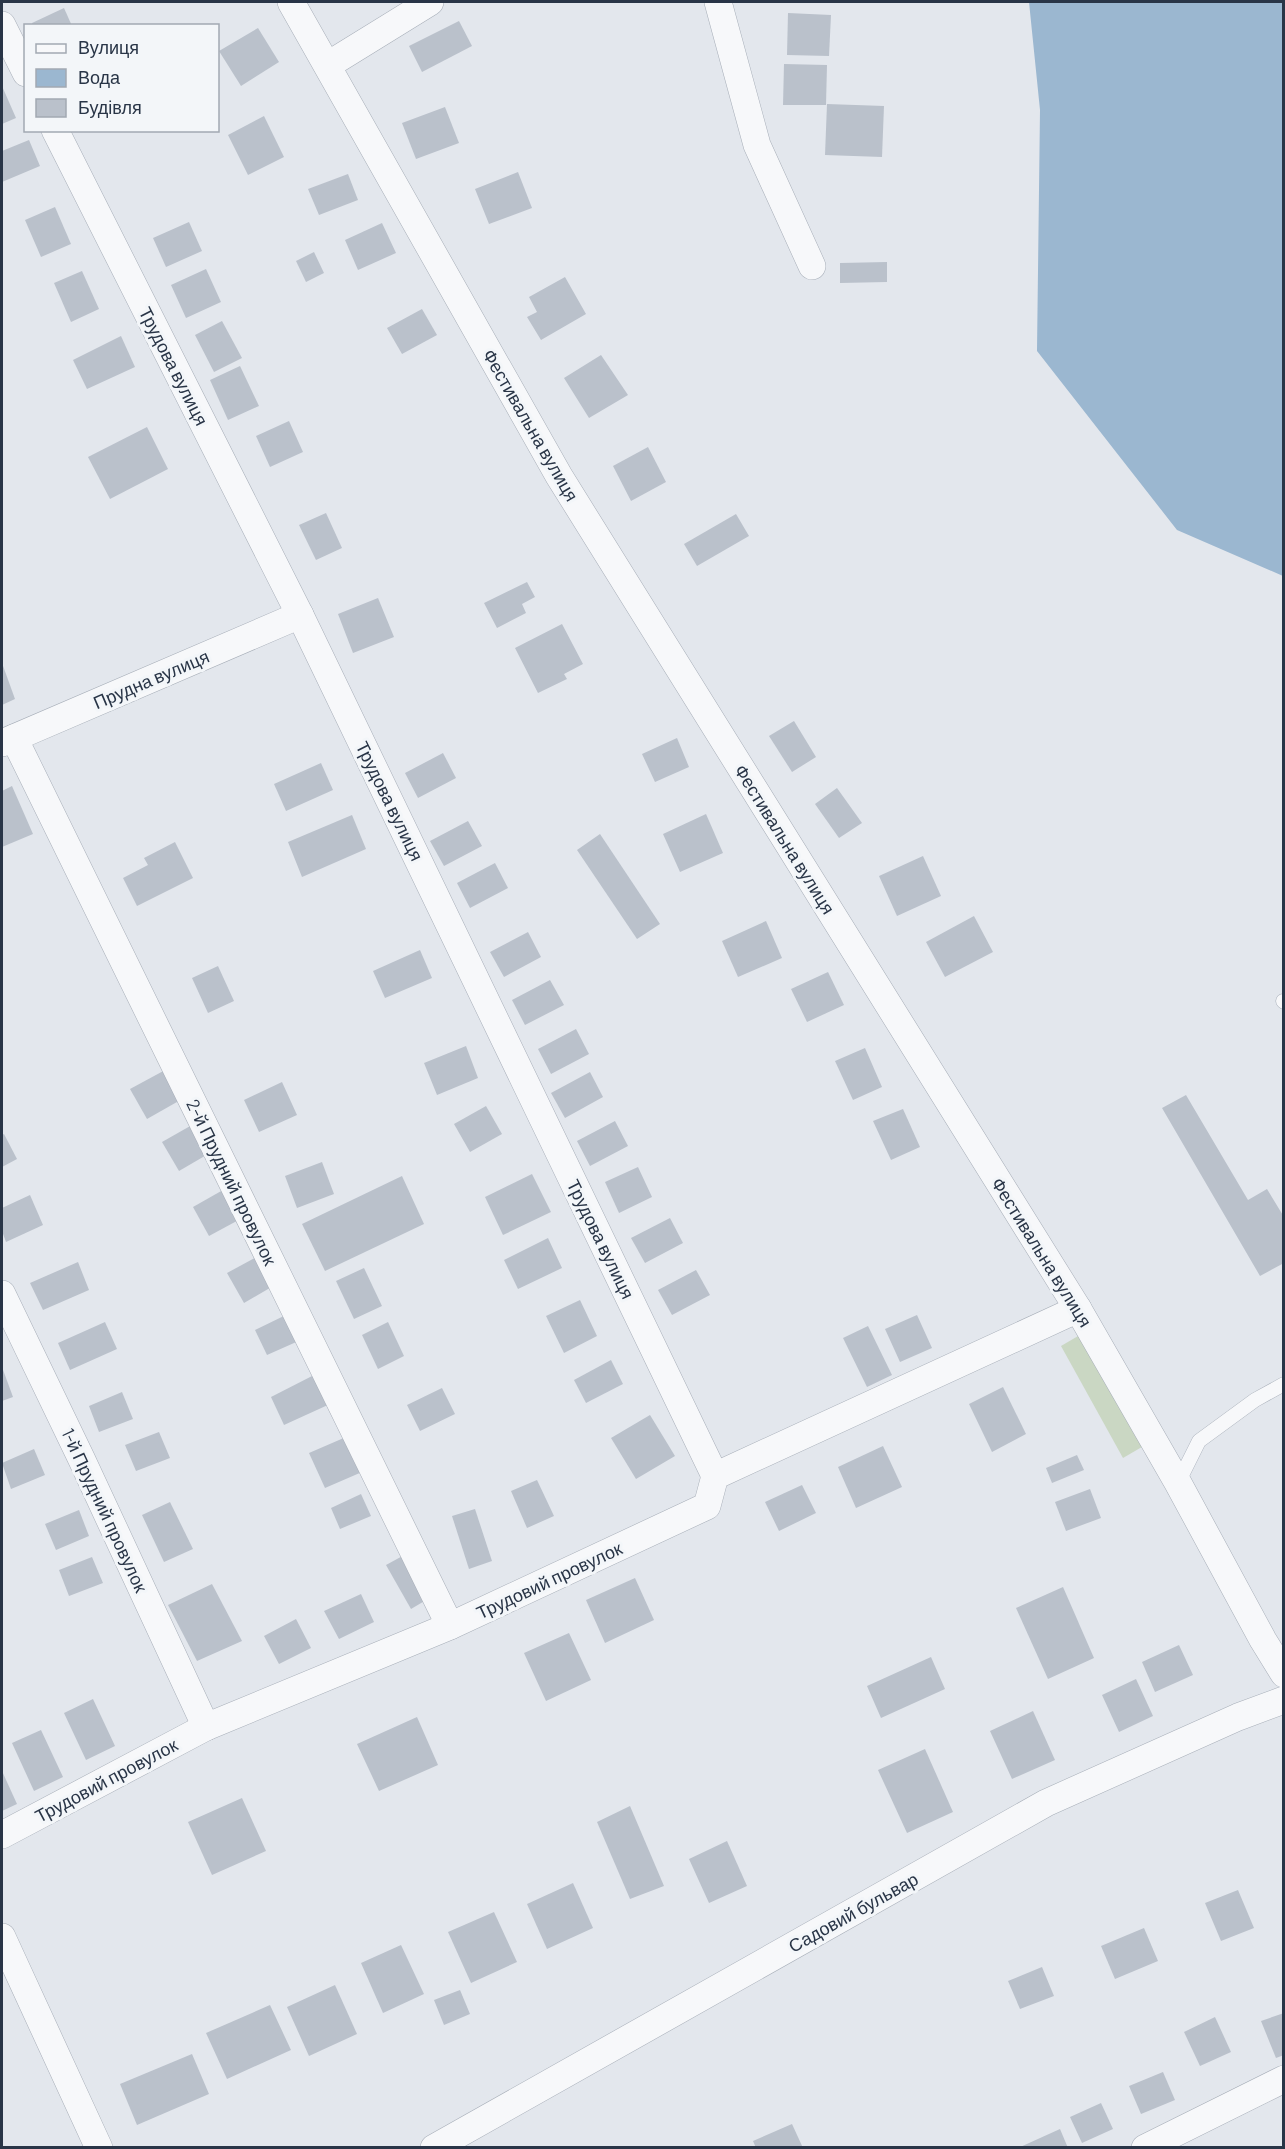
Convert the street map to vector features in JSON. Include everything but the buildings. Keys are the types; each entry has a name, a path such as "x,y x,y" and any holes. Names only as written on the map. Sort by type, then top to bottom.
{"street":[{"name":"Фестивальна вулиця","path":"291,2 559,476 1078,1309 1284,1674"},
{"path":"328,65 430,2"},
{"path":"717,2 757,145 812,266"},
{"path":"2,25 24,69"},
{"name":"Трудова вулиця","path":"56,132 300,615 715,1476"},
{"name":"Прудна вулиця","path":"8,741 300,615"},
{"name":"2-й Прудний провулок","path":"8,741 450,1626"},
{"name":"1-й Прудний провулок","path":"2,1294 206,1727"},
{"path":"715,1476 1078,1309"},
{"name":"Трудовий провулок","path":"2,1835 206,1727 450,1626 707,1506 715,1476"},
{"name":"Садовий бульвар","path":"434,2148 1046,1803 1238,1717 1284,1700"},
{"path":"2,1937 99,2148"},
{"path":"1145,2148 1284,2079"}],"lane":[{"path":"1178,1483 1199,1441 1255,1400 1284,1384"}],"green space":[{"path":"1085,1332 1147,1444 1123,1458 1061,1346"}],"water":[{"path":"1029,2 1283,2 1283,576 1177,530 1037,351 1040,110"}]}
